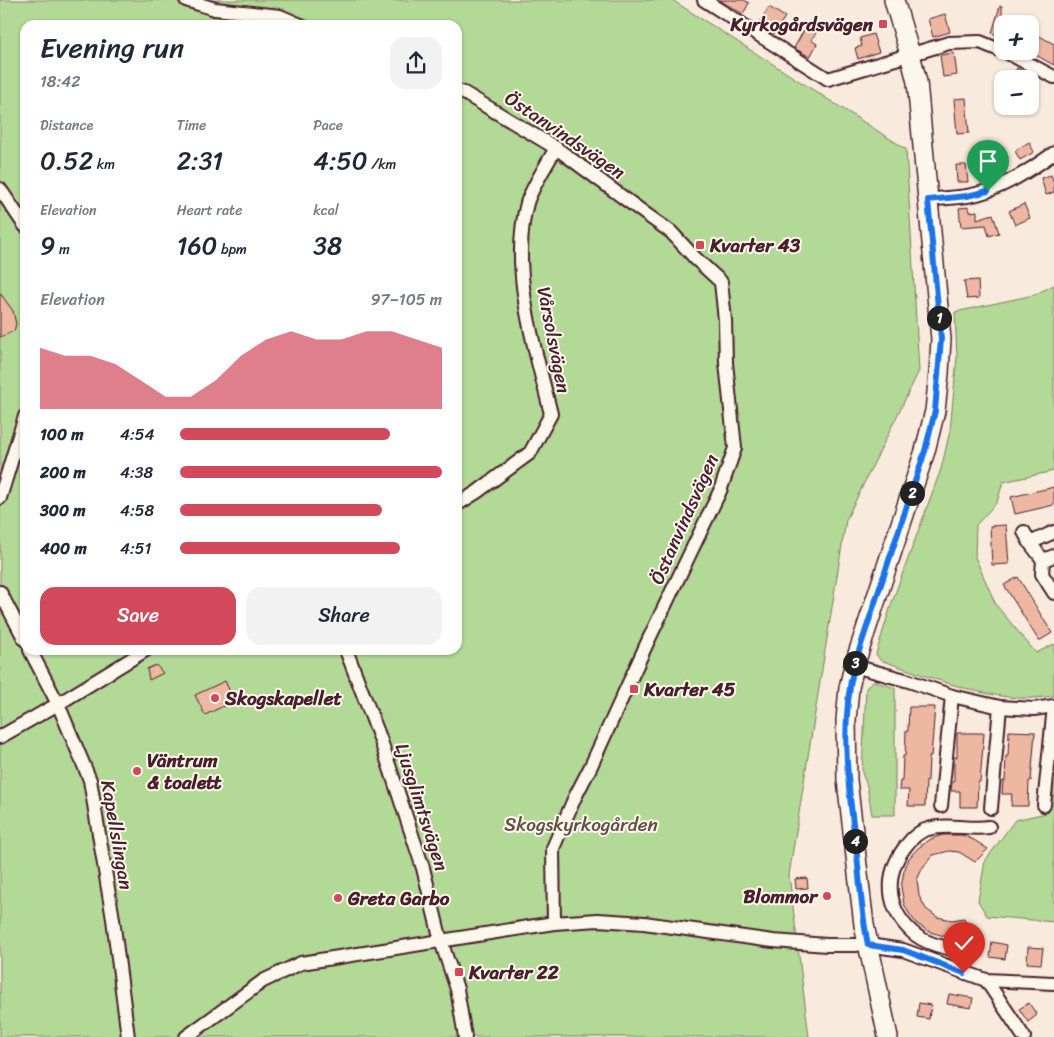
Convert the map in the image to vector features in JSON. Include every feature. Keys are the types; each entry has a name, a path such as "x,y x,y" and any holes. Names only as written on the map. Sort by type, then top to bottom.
{"street":[{"path":"186,0 215,9 280,16 289,20"},
{"path":"704,0 828,79 949,43 980,42 994,47"},
{"path":"888,1037 862,945 846,755 848,700 854,666 925,451 935,411 941,339 917,82 894,0"},
{"path":"1021,60 1054,77"},
{"name":"Östanvindsvägen","path":"462,92 556,148 671,232 694,258 721,282 726,363 735,448 720,491 553,848 554,923"},
{"name":"Vårsolsvägen","path":"462,501 530,453 551,414 525,302 521,242 527,201 556,148"},
{"path":"928,200 967,196 988,191 1013,179 1054,153"},
{"path":"0,189 20,219"},
{"path":"0,498 20,432"},
{"path":"1054,532 1027,538 1049,558 1042,574 1054,593"},
{"path":"0,592 20,630"},
{"name":"Kapellslingan","path":"33,655 58,704 90,780 113,918 128,1037"},
{"path":"0,737 138,655"},
{"name":"Ljusglimtsvägen","path":"348,655 380,738 423,868 442,941 458,988 465,1037"},
{"path":"854,666 910,681 952,696 1000,707 1034,709 1054,706 1044,805"},
{"path":"941,806 952,696"},
{"path":"991,808 1000,707"},
{"path":"964,973 966,952 931,943 914,934 902,920 891,898 891,873 898,857 912,838 927,829 946,826 979,829 989,827"},
{"path":"186,1037 263,981 301,963 554,923 598,920 644,923 773,941 828,945 862,945 903,950 986,980 1054,983"},
{"path":"986,980 1024,1037"}],"green space":[{"name":"Skogskyrkogården","path":"0,0 672,0 906,149 919,371 846,520 789,875 809,1037 0,1037"},
{"path":"1054,285 1054,471 1003,482 997,502 976,525 975,557 996,605 1036,653 1054,644 1054,696 1019,698 984,693 949,684 880,660 876,654 891,605 941,469 950,431 957,357 955,312 1034,295"},
{"path":"873,681 895,688 895,815 872,815 867,786 862,773 866,688"},
{"path":"1054,754 1054,922 987,916 978,901 985,861 1015,820 1046,813"}],"building":[{"path":"719,0 744,0 749,3 743,14"},
{"path":"1000,6 1002,6 1002,15 997,15"},
{"path":"769,7 785,17 774,34 758,24"},
{"path":"945,14 950,32 933,37 928,19"},
{"path":"808,23 818,30 811,40 817,44 810,57 794,48"},
{"path":"873,34 879,52 858,59 855,48 862,46 860,38"},
{"path":"1039,36 1054,44 1054,65 1039,57"},
{"path":"954,53 957,75 943,77 940,55"},
{"path":"966,98 969,133 957,134 954,99"},
{"path":"1029,142 1034,152 1020,160 1015,151"},
{"path":"956,165 966,165 968,182 957,182"},
{"path":"1051,175 1054,183 1054,192 1046,195 1041,178"},
{"path":"1024,204 1030,218 1015,225 1009,211"},
{"path":"969,207 970,212 977,211 977,219 993,214 999,233 989,236 986,225 961,227 959,208"},
{"path":"978,280 979,298 967,299 964,281"},
{"path":"0,293 13,311 16,324 14,331 0,337"},
{"path":"1054,487 1054,505 1015,514 1011,497"},
{"path":"1006,525 1009,564 992,565 990,526"},
{"path":"1018,577 1052,633 1039,641 1004,585"},
{"path":"156,665 163,673 149,680 147,669"},
{"name":"Skogskapellet","path":"225,681 234,701 205,715 195,695"},
{"path":"909,707 935,707 931,757 929,757 928,781 926,781 925,806 908,806 909,790 899,790 900,781 902,781"},
{"path":"1009,731 1035,732 1028,806 1011,806 1012,794 1002,794 1003,781 1005,781 1006,756 1008,756"},
{"path":"957,733 984,733 977,807 960,807 960,791 951,791 952,782 954,782 954,757 957,757"},
{"path":"942,835 962,835 988,849 975,862 959,852 949,851 933,855 923,867 917,880 919,896 926,909 937,917 952,920 964,918 971,935 955,939 930,932 917,924 904,904 901,887 909,858 918,848 931,839"},
{"path":"807,878 808,888 796,889 795,879"},
{"path":"992,942 1007,945 1005,959 990,957"},
{"path":"1028,947 1043,948 1041,964 1027,963"},
{"path":"949,994 973,998 971,1008 947,1004"},
{"path":"919,1003 931,1005 929,1019 917,1017"},
{"path":"1029,1003 1037,1015 1028,1022 1019,1009"}],"place":[{"name":"Kyrkogårdsvägen","path":"883,24"},
{"name":"Kvarter 43","path":"700,245"},
{"name":"Kvarter 45","path":"634,689"},
{"name":"Skogskapellet","path":"215,698"},
{"name":"Väntrum & toalett","path":"137,771"},
{"name":"Blommor","path":"827,896"},
{"name":"Greta Garbo","path":"338,898"},
{"name":"Kvarter 22","path":"459,972"}],"route":[{"path":"964,973 903,950 868,945 864,925 845,739 849,688 854,666 925,451 935,411 941,339 928,200 967,196 988,191"}]}
